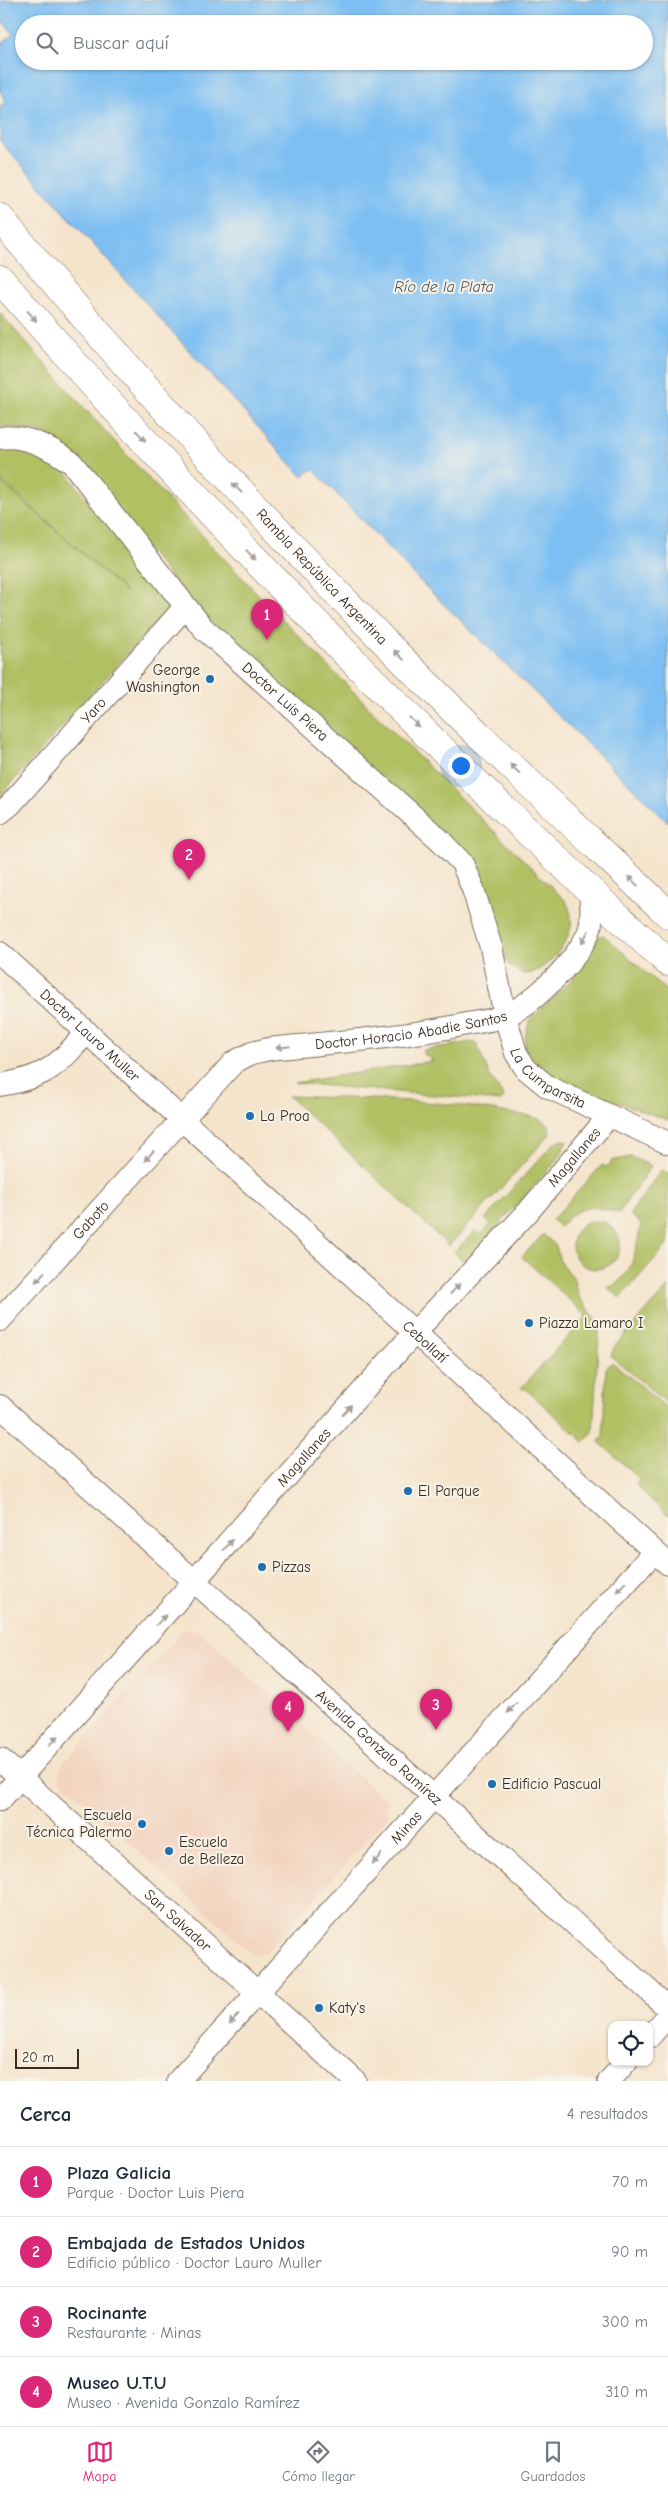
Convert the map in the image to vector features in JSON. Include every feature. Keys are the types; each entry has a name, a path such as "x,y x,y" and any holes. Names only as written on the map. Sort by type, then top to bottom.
{"main road":[{"name":"Rambla República Argentina","path":"0,218 89,325 189,437 378,636 668,914"},
{"path":"0,279 164,462 348,656 590,890 668,962"}],"street":[{"name":"Doctor Luis Piera","path":"0,438 32,442 56,451 72,463 185,607 204,628 440,840 462,863 491,947 505,1016"},
{"name":"Yaro","path":"0,814 10,806 185,607"},
{"name":"Doctor Horacio Abadie Santos","path":"181,1120 234,1062 252,1053 269,1049 431,1031 505,1016 543,990 558,976 572,958 589,930 592,911 590,890"},
{"name":"Doctor Lauro Muller","path":"0,952 181,1120"},
{"name":"La Cumparsita","path":"505,1016 516,1053 526,1069 548,1087 668,1143"},
{"path":"0,1085 42,1075 63,1059 87,1032"},
{"name":"Magallanes","path":"0,1800 196,1582 415,1332 527,1213 609,1116"},
{"name":"Gaboto","path":"0,1320 181,1120"},
{"name":"Cebollatí","path":"181,1120 661,1558"},
{"name":"Avenida Gonzalo Ramírez","path":"0,1406 668,2008"},
{"name":"Minas","path":"178,2081 433,1796 661,1558"},
{"name":"San Salvador","path":"0,1759 355,2081"},
{"path":"653,2033 668,2016"},
{"path":"609,2081 622,2066"}],"shaded area":[{"path":"184,1630 198,1630 387,1801 388,1817 265,1953 252,1954 60,1780 59,1768"}],"green space":[{"path":"0,313 206,540 348,686 566,901 571,916 570,931 558,952 545,965 538,970 523,974 508,964 484,890 199,610 52,438 33,430 0,426"},
{"path":"9,443 57,461 171,605 1,795 0,481 126,592 0,479 0,444"},
{"path":"603,935 668,992 668,1120 561,1082 538,1069 525,1047 526,1032 531,1018 570,982 588,958 598,937"},
{"path":"471,1042 476,1043 490,1076 504,1097 501,1101 294,1083 433,1061 424,1054 424,1050"},
{"path":"288,1096 399,1100 482,1108 535,1118 549,1125 550,1134 449,1246"},
{"path":"561,1140 567,1141 559,1158 465,1262 454,1252 476,1230 481,1235 491,1224 485,1219 554,1143"},
{"path":"631,1157 651,1166 619,1213 601,1208 586,1208 567,1219 560,1227 552,1220 602,1165 606,1167 610,1165 611,1161"},
{"path":"661,1170 668,1173 668,1244 620,1298 608,1288 617,1283 629,1270 635,1252 641,1224 630,1214"},
{"path":"591,1221 601,1221 613,1228 620,1240 620,1250 613,1262 601,1269 591,1269 583,1265 576,1258 572,1250 572,1240 576,1232 583,1225"},
{"path":"543,1234 556,1246 560,1262 573,1277 579,1297 596,1319 599,1331 593,1432 584,1442 526,1389 521,1388 587,1316 522,1257"},
{"path":"668,1287 668,1404 611,1356 614,1347"},
{"path":"612,1362 668,1409 668,1516 636,1485 640,1479 599,1442 603,1436 606,1368"}],"water":[{"name":"Río de la Plata","path":"2,0 668,0 668,822 423,584 313,469 302,476 0,141 0,106 6,102 0,91 0,46 13,34 0,18 0,3"}],"place":[{"name":"Plaza Galicia","path":"267,640"},
{"name":"George Washington","path":"210,679"},
{"name":"Embajada de Estados Unidos","path":"189,880"},
{"name":"La Proa","path":"250,1116"},
{"name":"Piazza Lamaro I","path":"529,1323"},
{"name":"El Parque","path":"408,1491"},
{"name":"Pizzas","path":"262,1567"},
{"name":"Rocinante","path":"436,1730"},
{"name":"Museo U.T.U","path":"288,1732"},
{"name":"Edificio Pascual","path":"492,1784"},
{"name":"Escuela Técnica Palermo","path":"142,1824"},
{"name":"Escuela de Belleza","path":"169,1851"},
{"name":"Katy's","path":"319,2008"}]}
